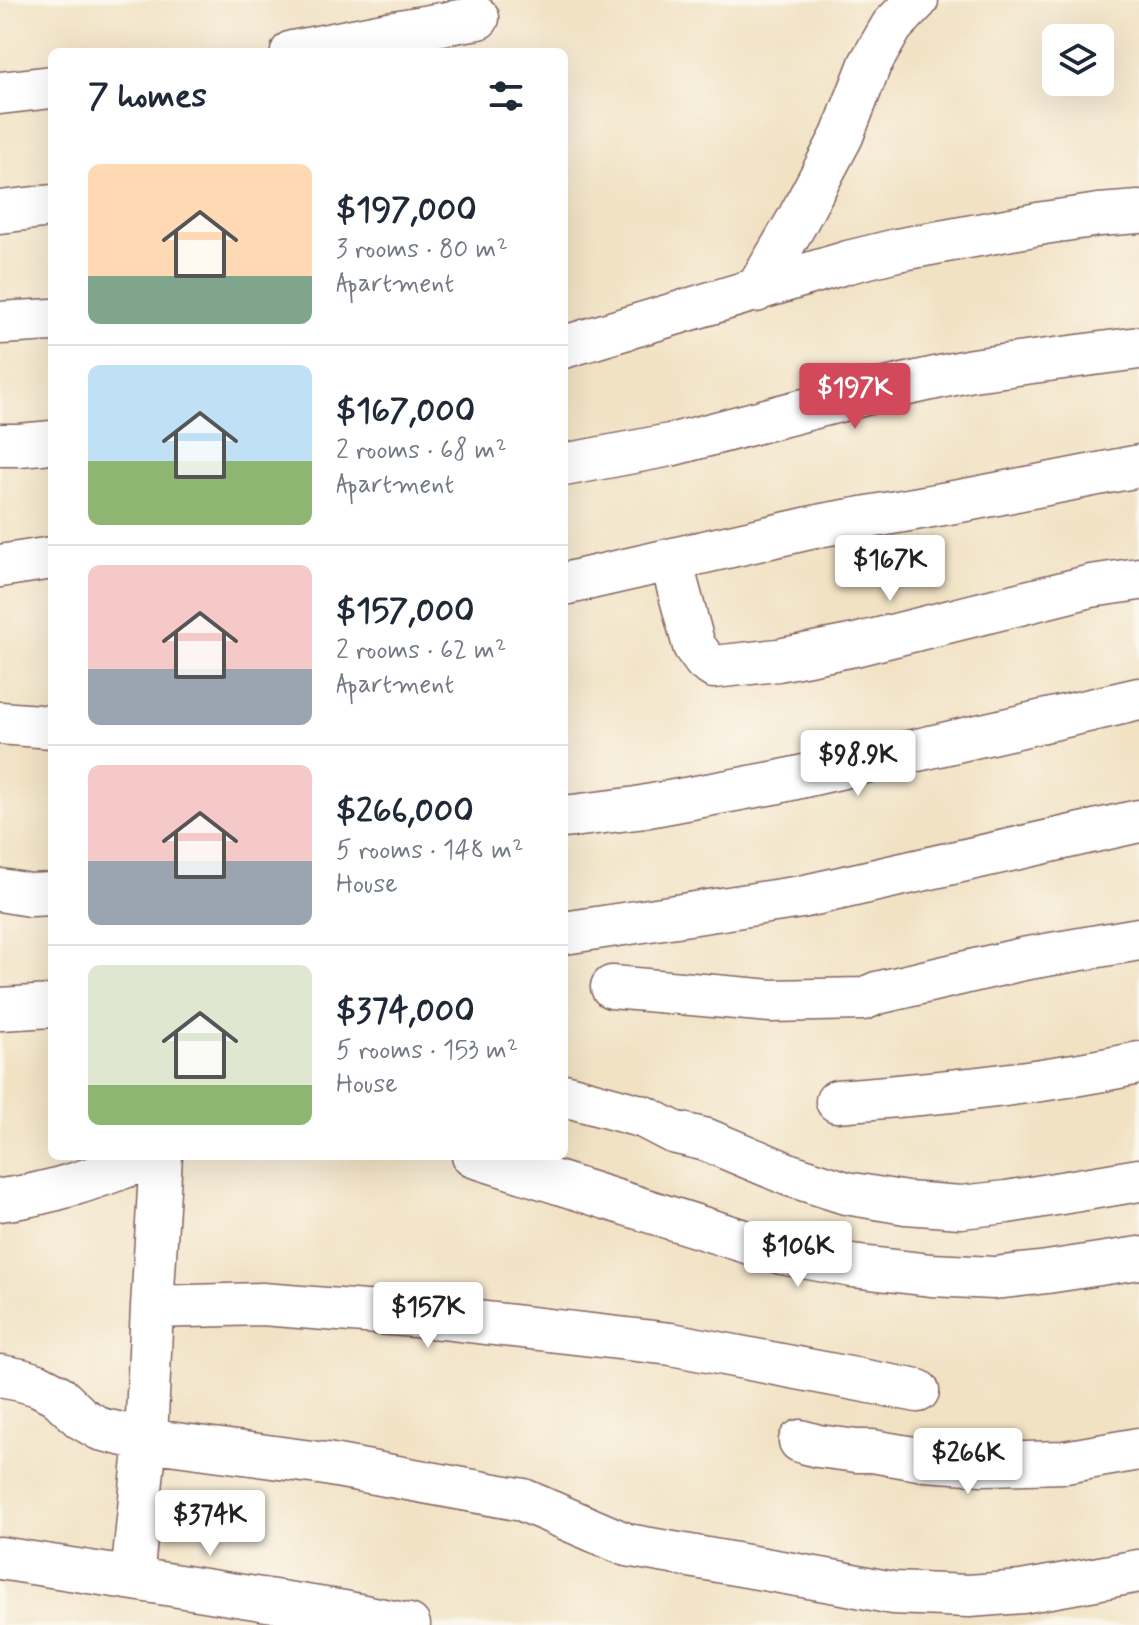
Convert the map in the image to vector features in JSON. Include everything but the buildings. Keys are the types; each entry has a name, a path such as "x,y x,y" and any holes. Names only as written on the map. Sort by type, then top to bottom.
{"street":[{"path":"756,291 842,136 870,64 892,26 917,0"},
{"path":"312,48 388,33 480,23"},
{"path":"0,93 48,87"},
{"path":"0,212 48,206"},
{"path":"568,346 897,250 1044,223 1139,212"},
{"path":"0,323 48,320"},
{"path":"568,464 670,445 881,390 972,370 1139,348"},
{"path":"0,445 48,442"},
{"path":"568,583 823,525 1139,466"},
{"path":"0,566 48,559"},
{"path":"671,561 694,646 714,667 778,660 855,645 1091,586 1139,579"},
{"path":"568,817 637,808 778,782 1139,699"},
{"path":"0,723 48,727"},
{"path":"568,932 801,897 1139,821"},
{"path":"0,890 48,894"},
{"path":"612,987 771,1001 863,999 877,993 1023,959 1139,939"},
{"path":"0,1009 48,1006"},
{"path":"837,1101 1051,1080 1139,1063"},
{"path":"568,1096 644,1117 673,1132 707,1140 790,1175 846,1193 906,1203 961,1207 1139,1180"},
{"path":"0,1200 64,1188 143,1160"},
{"path":"132,1578 146,1440 161,1160"},
{"path":"486,1160 782,1253 852,1266 994,1278 1139,1258"},
{"path":"152,1307 262,1304 456,1320 671,1344 918,1391"},
{"path":"0,1376 38,1385 57,1395 81,1418 100,1429 146,1440 326,1464 523,1500 627,1545 892,1593 969,1596 1022,1592 1139,1571"},
{"path":"800,1441 925,1460 983,1464 1065,1462 1139,1449"},
{"path":"1,1567 132,1578 363,1621 409,1625"}]}
